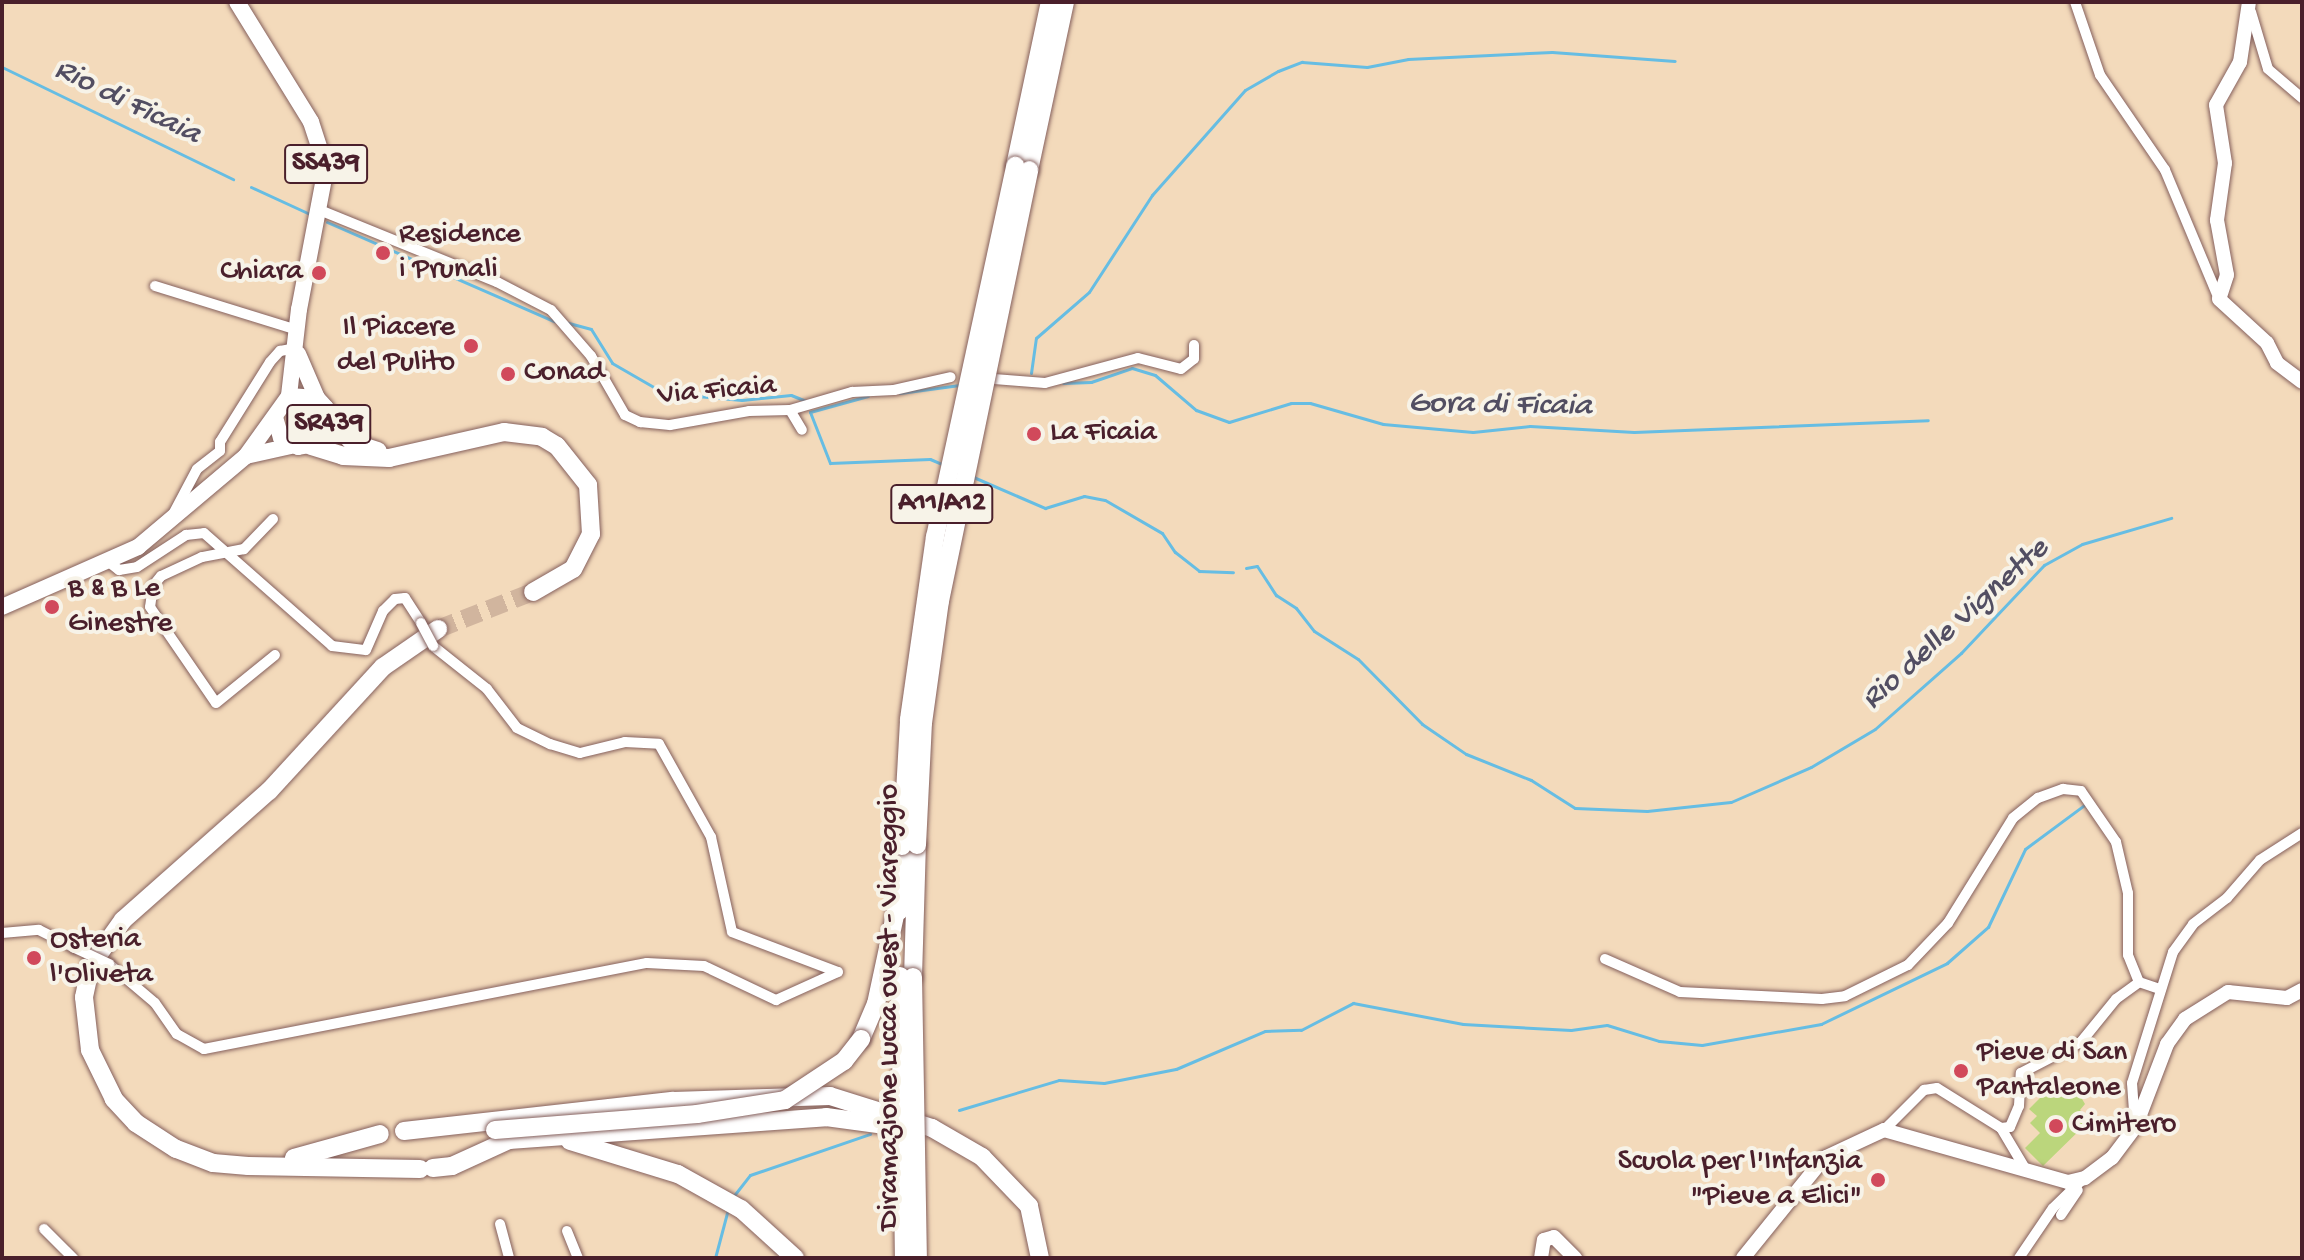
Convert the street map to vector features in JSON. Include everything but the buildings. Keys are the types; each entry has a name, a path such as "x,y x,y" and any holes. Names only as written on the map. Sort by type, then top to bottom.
{"highway":[{"name":"Diramazione Lucca ovest - Viareggio","path":"1022,168 1050,2"},
{"name":"Diramazione Lucca ovest - Viareggio","path":"904,1258 909,719 935,537 1022,168 1065,2"},
{"path":"329,417 353,443 404,454"},
{"path":"311,446 373,459 504,432 542,437 572,459 592,497 591,534 573,569 533,592"},
{"path":"431,632 383,667 269,791 123,920 91,965 83,1023 102,1078 125,1112 154,1137 194,1156 240,1165 452,1166 509,1140 554,1137 588,1139 826,1117 875,1120 952,1141"},
{"name":"Diramazione Lucca ovest - Viareggio","path":"909,845 898,901 906,976 918,1174 918,1258"},
{"path":"470,1125 495,1130 697,1114 785,1100 844,1061 861,1039 876,1004 898,901"},
{"path":"404,1131 673,1101 757,1095 830,1096 883,1108 982,1157 1020,1193 1035,1221 1040,1258"},
{"path":"272,1164 380,1134"},
{"path":"588,1139 678,1174 741,1209 795,1258"},
{"path":"918,1174 927,1258"}],"main road":[{"name":"SS439","path":"237,2 320,141 327,175 297,330 297,350 289,396"},
{"name":"SR439","path":"241,461 291,446 311,446 325,435 329,417 317,398 297,350"},
{"name":"SR439","path":"291,446 278,434 275,417 289,396 317,398"},
{"path":"2,607 109,562 171,521 241,461 275,417"}],"street":[{"path":"2075,2 2100,75 2165,170 2219,299 2267,343 2277,363 2302,382"},
{"path":"2219,299 2227,275 2217,220 2225,163 2216,105 2240,62 2249,2"},
{"path":"2249,2 2268,69 2302,98"},
{"name":"Via Ficaia","path":"322,211 497,282 556,316 591,356 625,415 640,422 670,425 749,411 790,410 951,377"},
{"path":"155,286 297,330"},
{"path":"994,379 1045,383 1138,358 1181,369 1194,359 1194,345"},
{"path":"220,451 220,442 275,355 297,350"},
{"path":"790,410 802,430"},
{"path":"220,451 241,461"},
{"path":"171,521 171,510 197,469 220,451"},
{"path":"273,519 244,549 174,568 153,586 150,607 216,703 275,655"},
{"path":"2,933 39,930 109,964 155,1003 177,1034 204,1049 261,1035 647,963 704,966 776,1000 838,972 732,932 711,837 659,744 625,742 580,753 550,744 517,728 487,689 431,632 405,598 395,599 383,611 366,650 332,646 231,552 204,533 186,535 137,567 119,570 109,562"},
{"path":"1605,959 1680,992 1845,996 1908,965 1948,923 2013,818 2038,798 2063,789 2081,791 2116,842 2128,893 2128,955 2139,982 2159,989"},
{"path":"2135,1128 2132,1083 2173,952 2193,924 2227,898 2260,860 2302,833"},
{"path":"2001,1128 2010,1127 2019,1106 2021,1073 2081,1042 2116,999 2139,982"},
{"path":"2019,1258 2053,1208 2112,1158 2135,1128 2167,1044 2205,1002 2228,992 2287,998 2302,990"},
{"path":"1743,1258 1824,1158 1884,1130 1924,1090 1937,1088 2001,1128 2026,1170"},
{"path":"1884,1130 2068,1182 2085,1178"},
{"path":"2061,1215 2085,1178"},
{"path":"500,1224 509,1258"},
{"path":"44,1229 73,1258"},
{"path":"567,1231 578,1258"},
{"path":"1541,1258 1544,1240 1554,1237 1575,1258"}],"green space":[{"path":"302,405 313,409 317,420 313,431 302,435 291,431 287,420 291,409"},
{"path":"2072,1082 2085,1104 2080,1110 2090,1120 2043,1166 2025,1148 2040,1133 2030,1123 2037,1116 2029,1109 2055,1083 2063,1091"}],"waterway":[{"path":"1031,373 1036,338 1089,292 1152,195 1245,90 1278,71 1302,62 1367,67 1408,59 1552,52 1675,61"},
{"name":"Rio di Ficaia","path":"2,67 233,179"},
{"name":"Rio di Ficaia","path":"251,187 312,215"},
{"name":"Rio di Ficaia","path":"327,222 554,321"},
{"name":"Rio di Ficaia","path":"565,322 591,329 612,363 664,393 742,400 791,395 806,401"},
{"name":"Gora di Ficaia","path":"1063,383 1091,382 1132,368 1155,375 1196,410 1229,422 1291,403 1310,403 1383,424 1473,432 1530,426 1634,432 1928,420"},
{"name":"Gora di Ficaia","path":"900,393 959,385"},
{"name":"Gora di Ficaia","path":"810,412 868,396"},
{"name":"Rio delle Vignette","path":"810,412 830,463 930,459 942,464"},
{"name":"Rio delle Vignette","path":"971,476 1045,508 1084,496 1105,500 1162,533 1175,552 1199,571 1233,572"},
{"name":"Rio delle Vignette","path":"1246,568 1257,566 1276,595 1296,608 1314,631 1358,659 1422,724 1466,754 1531,780 1575,808 1647,811 1731,802 1811,767 1875,729 1961,653 2044,565 2082,544 2171,518"},
{"path":"959,1110 1059,1080 1104,1083 1176,1069 1265,1031 1301,1030 1353,1003 1463,1024 1571,1030 1607,1025 1659,1041 1702,1045 1821,1024 1947,963 1988,927 2025,849 2087,803"},
{"path":"732,1198 750,1175 870,1134"},
{"path":"715,1258 728,1209"}],"tunnel":[{"path":"438,629 533,592"}],"place":[{"name":"Residence i Prunali","path":"383,253"},
{"name":"Chiara","path":"319,273"},
{"name":"Il Piacere del Pulito","path":"471,346"},
{"name":"Conad","path":"508,374"},
{"name":"La Ficaia","path":"1034,434"},
{"name":"B & B Le Ginestre","path":"52,607"},
{"name":"Osteria l'Oliveta","path":"34,958"},
{"name":"Pieve di San Pantaleone","path":"1961,1071"},
{"name":"Cimitero","path":"2056,1126"},
{"name":"Scuola per l'Infanzia \"Pieve a Elici\"","path":"1878,1180"}]}
